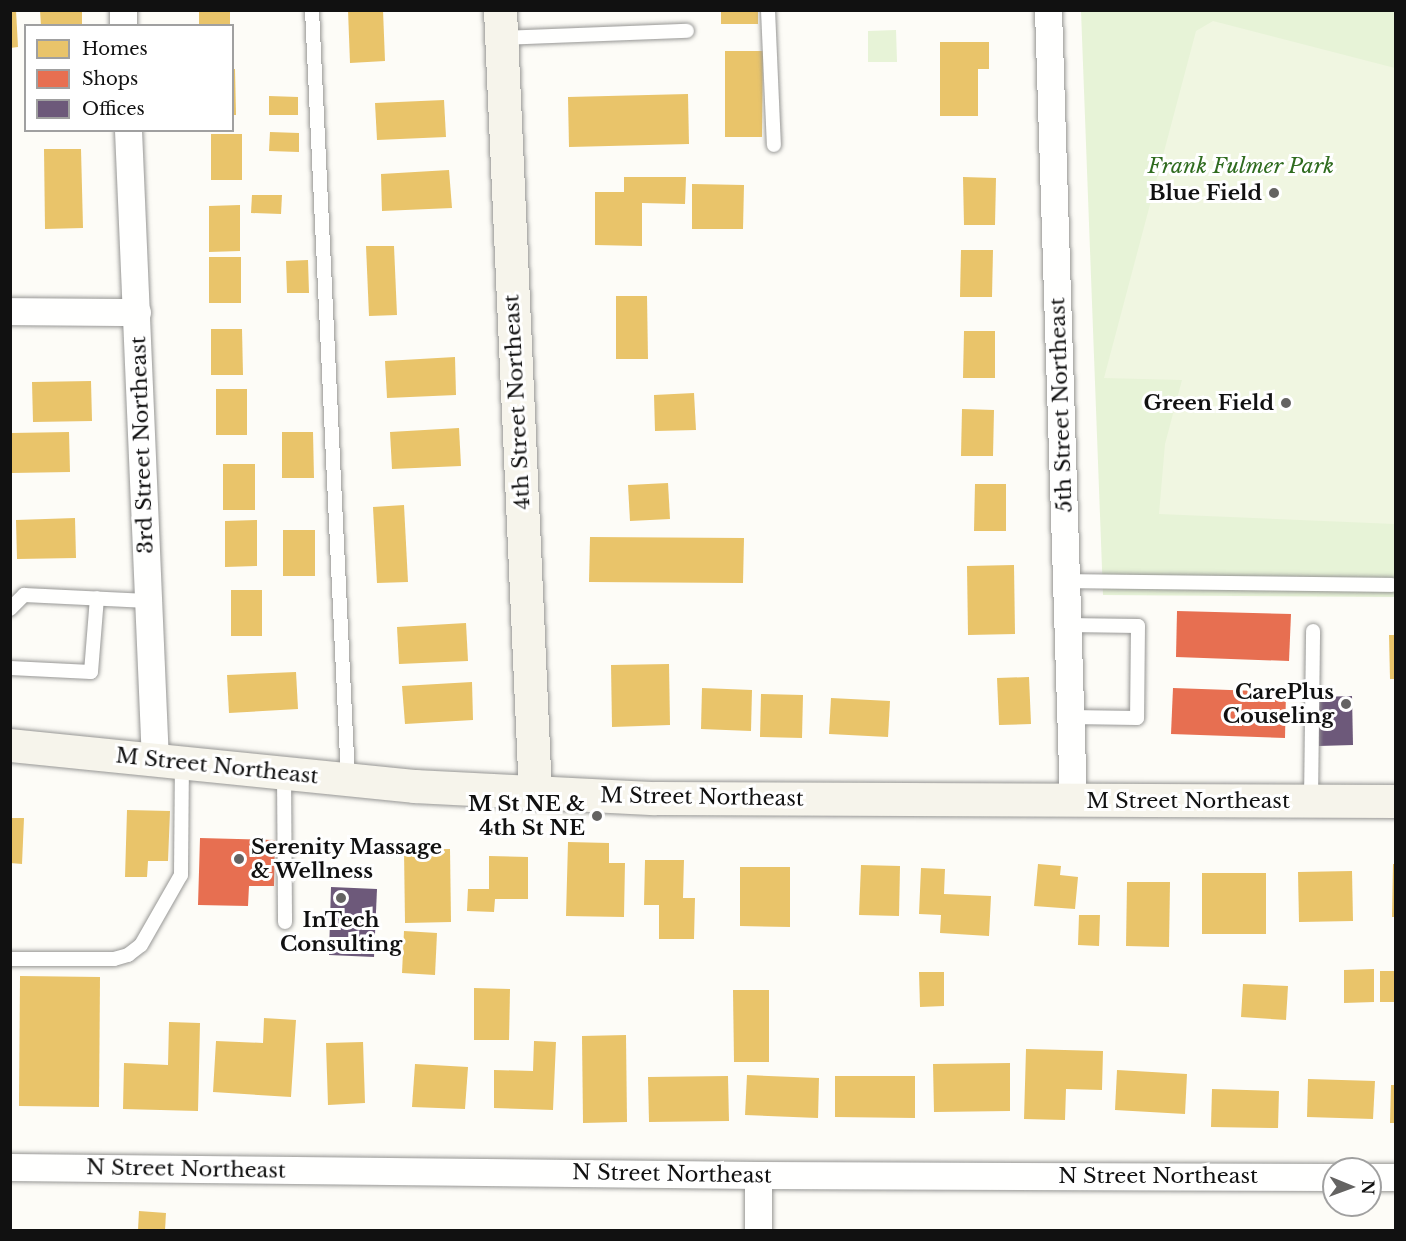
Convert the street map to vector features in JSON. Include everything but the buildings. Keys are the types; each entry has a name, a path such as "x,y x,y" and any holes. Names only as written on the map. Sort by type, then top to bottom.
{"main road":[{"name":"4th Street Northeast","path":"500,24 535,793"},
{"name":"M Street Northeast","path":"10,745 414,786 535,793 665,798 1395,801"}],"street":[{"name":"5th Street Northeast","path":"1048,10 1072,800"},
{"name":"3rd Street Northeast","path":"128,132 148,601 168,762"},
{"path":"10,311 137,312"},
{"name":"N Street Northeast","path":"10,1167 758,1176 1322,1176"},
{"path":"758,1176 758,1230"}],"lane":[{"path":"312,10 348,779"},
{"path":"768,10 774,145"},
{"path":"500,24 687,31"},
{"path":"1066,580 1392,585"},
{"path":"10,609 24,595 148,601"},
{"path":"10,668 91,672 97,598"},
{"path":"1067,625 1138,626 1137,718 1070,717"},
{"path":"1311,801 1313,631"},
{"path":"10,959 114,959 128,955 141,945 181,875 168,762"},
{"path":"284,773 285,922"}],"green space":[{"name":"Frank Fulmer Park","path":"1081,11 1395,11 1395,597 1103,595"},
{"name":"Blue Field","path":"1213,21 1395,68 1395,524 1159,514 1165,444 1182,380 1104,378 1196,31"},
{"path":"896,30 897,62 868,62 868,31"}],"place":[{"name":"Blue Field","path":"1274,193"},
{"name":"Green Field","path":"1286,403"},
{"name":"CarePlus Couseling","path":"1346,704"},
{"name":"M St NE & 4th St NE","path":"597,816"},
{"name":"Serenity Massage & Wellness","path":"239,859"},
{"name":"InTech Consulting","path":"341,898"}]}
